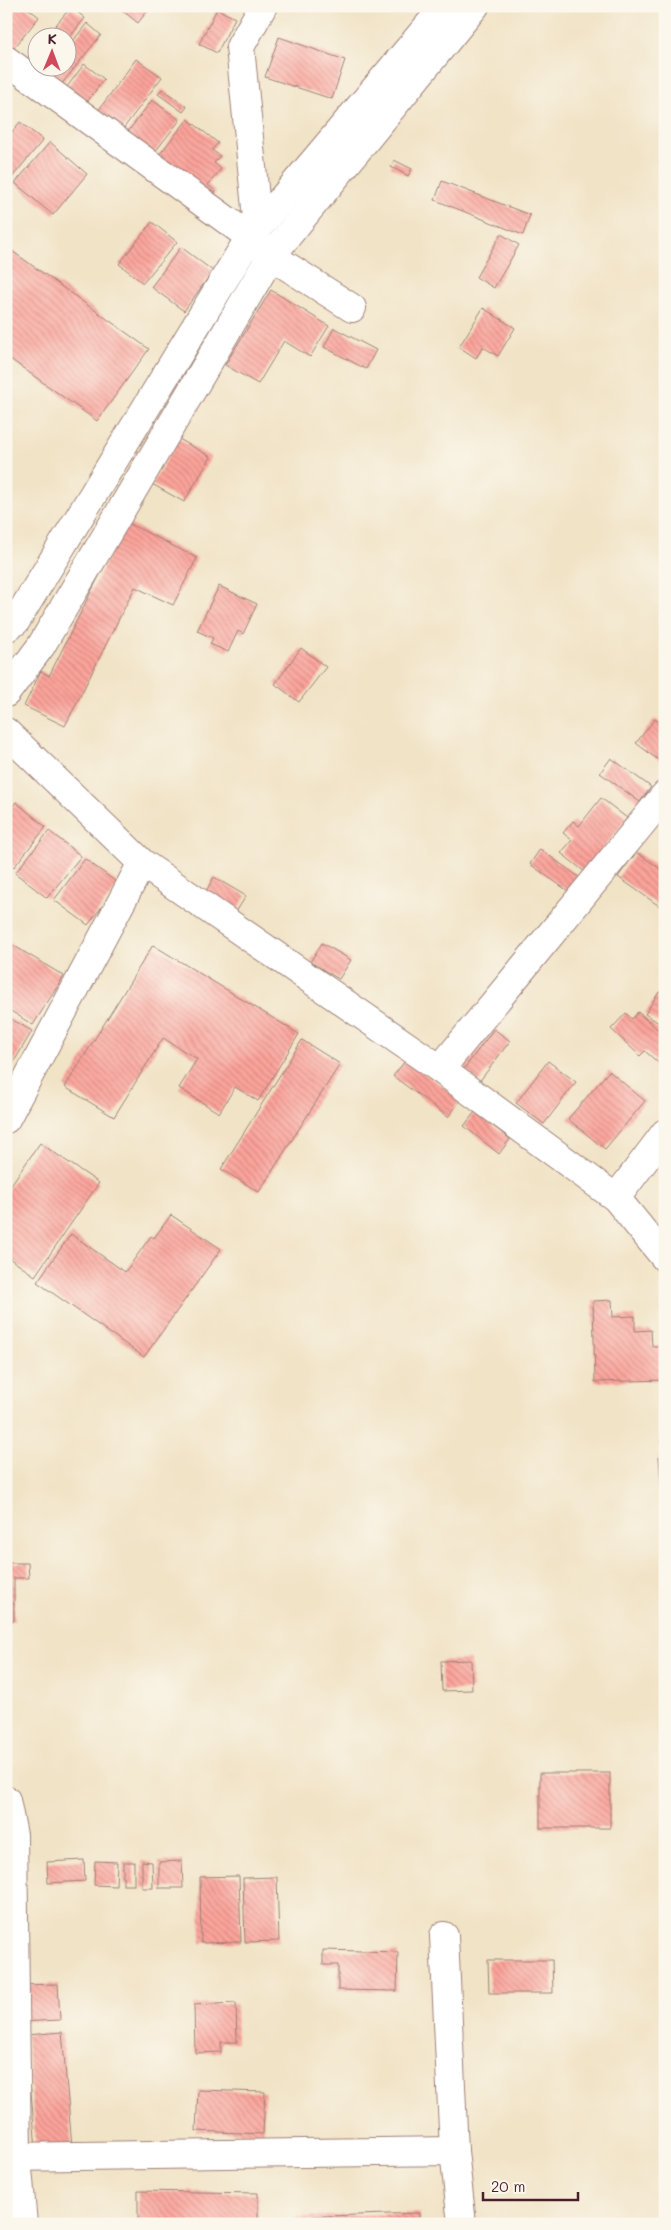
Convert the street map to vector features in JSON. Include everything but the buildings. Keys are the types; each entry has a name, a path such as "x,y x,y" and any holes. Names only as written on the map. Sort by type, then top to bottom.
{"street":[{"path":"254,233 240,47 263,6"},
{"path":"6,628 16,621 254,233 445,6"},
{"path":"6,693 41,646 271,256 475,6"},
{"path":"6,60 254,233 271,256 352,308"},
{"path":"6,732 142,863 440,1069 616,1198 665,1258"},
{"path":"440,1069 665,795"},
{"path":"6,1119 142,863"},
{"path":"616,1198 665,1134"},
{"path":"6,1800 13,1835 12,2158 23,2224"},
{"path":"444,1936 454,2151 462,2224"},
{"path":"12,2158 454,2151"}]}
